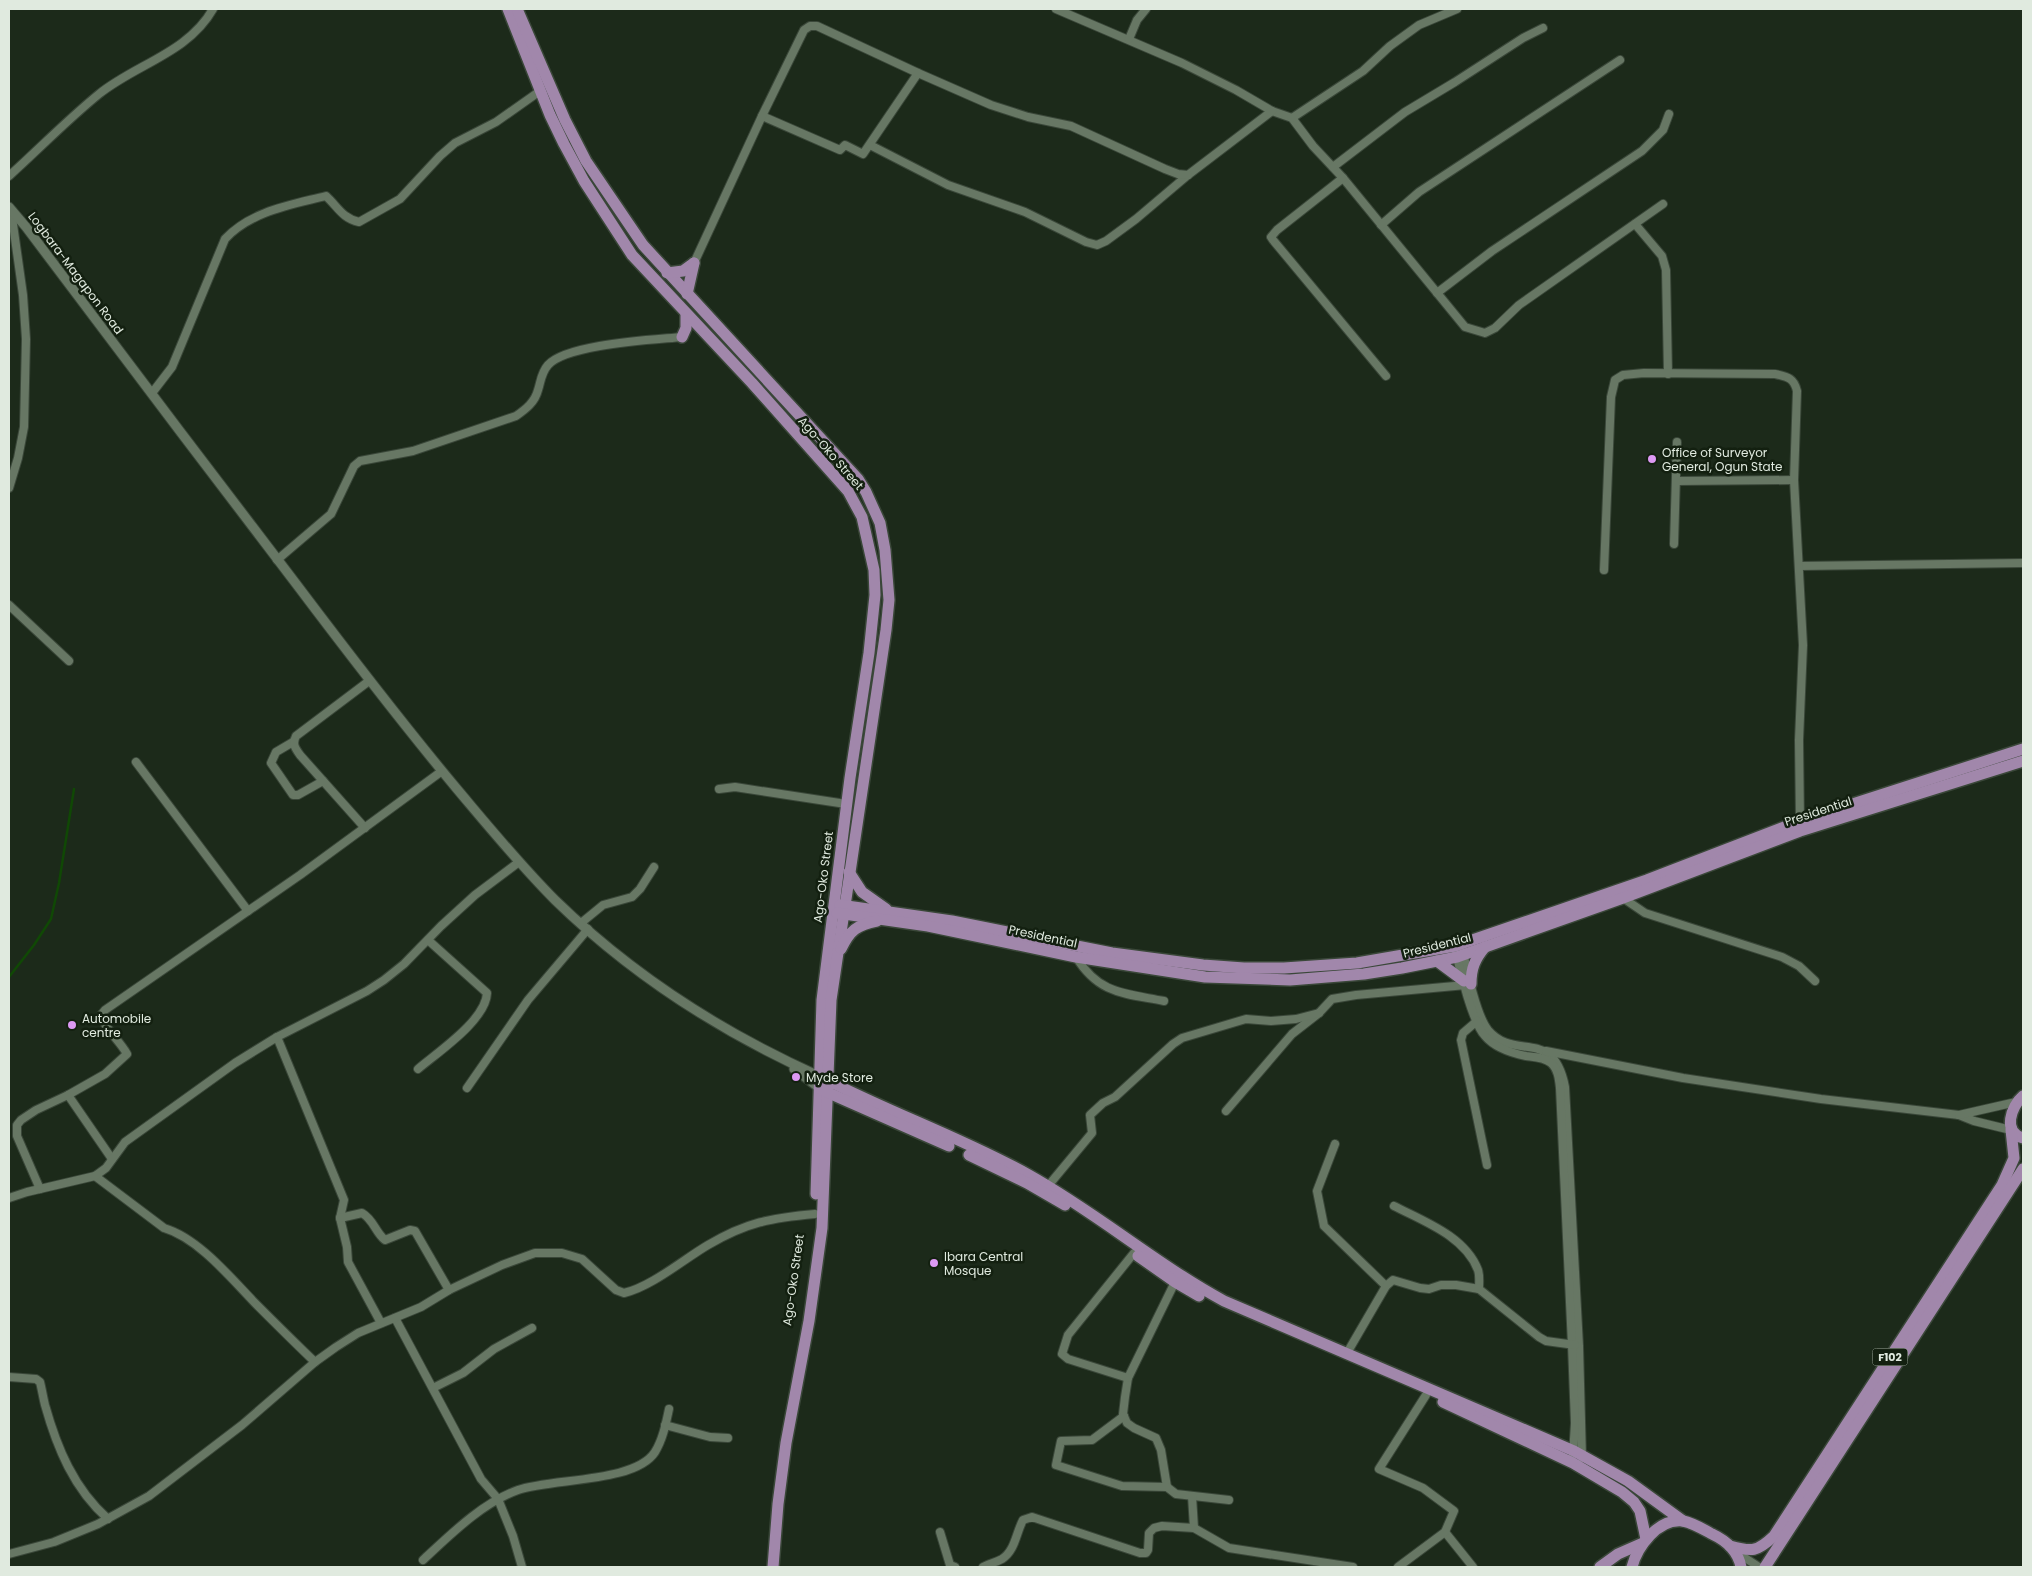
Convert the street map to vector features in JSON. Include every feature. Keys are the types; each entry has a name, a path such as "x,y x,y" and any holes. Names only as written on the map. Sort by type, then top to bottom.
{"main road":[{"name":"Ago-Oko Street","path":"508,9 550,114 584,181 632,255 686,315 752,383 848,491 862,517 874,570 874,595 869,653 846,804 838,909 822,1000 823,1084 813,1243 799,1339 777,1456 769,1518 766,1567"},
{"path":"517,9 565,120 586,161 643,245 858,479 880,522 889,576 889,600 882,662 849,872 838,909 837,960 823,1084 822,1228 809,1321 786,1443 778,1504 773,1567"},
{"path":"667,273 683,271 694,263"},
{"path":"687,294 694,263"},
{"path":"682,337 685,331 686,315"},
{"path":"682,337 704,333"},
{"path":"837,960 847,938 854,929 889,915 952,921 1112,952 1203,965 1244,968 1357,963 1459,950 1513,928 1647,880 2023,750"},
{"name":"Presidential","path":"838,909 889,915 1076,957 1205,977 1290,980 1364,974 1438,961 1459,950 1485,947 1623,898 1800,826 2023,761"},
{"path":"849,872 862,892 889,915"},
{"path":"1438,961 1467,983 1473,964 1485,947"},
{"path":"823,1084 1010,1165 1048,1186 1202,1289 1224,1301 1578,1453 1628,1481 1683,1521"},
{"path":"823,1084 1027,1182 1072,1210 1175,1282 1221,1307 1426,1395 1577,1465 1634,1502 1640,1511 1644,1541 1632,1567"},
{"name":"F102","path":"1683,1521 1715,1535 1733,1549 1752,1551 1763,1547 1774,1536 2002,1185 2014,1158 2011,1119 2020,1099"},
{"path":"2012,1130 2017,1137 2023,1138"},
{"name":"F102","path":"1765,1567 2023,1169"},
{"path":"1600,1567 1618,1554 1644,1541 1662,1527 1683,1521"},
{"path":"1733,1549 1741,1567"}],"street":[{"path":"9,176 100,93 178,46 205,22 213,9"},
{"path":"1056,9 1128,39 1236,90 1272,111 1292,118 1313,146 1343,178 1465,327 1485,333 1495,328 1519,305 1663,204"},
{"path":"1128,39 1137,20 1146,9"},
{"path":"1292,118 1363,72 1390,46 1419,25 1457,9"},
{"path":"694,263 804,30 810,26 817,26 918,74 991,105 1028,117 1071,126 1165,169 1178,174 1188,175"},
{"path":"1333,167 1405,112 1486,63 1522,38 1543,28"},
{"path":"1381,225 1419,192 1620,60"},
{"path":"762,116 840,150 845,145 863,154 918,74"},
{"path":"152,392 172,367 225,239 234,229 249,220 278,208 326,196 338,211 349,220 359,222 400,199 440,156 455,143 496,122 540,91"},
{"path":"870,146 948,185 1025,212 1086,242 1097,245 1106,241 1272,111"},
{"path":"1437,293 1492,252 1642,151 1663,130 1669,114"},
{"path":"1343,178 1271,236 1386,376"},
{"path":"9,488 18,458 24,427 26,339 23,294 10,209"},
{"name":"Logbara-Magapon Road","path":"10,209 152,392 242,515 369,681 519,862 557,902 621,957 680,1001 823,1084"},
{"path":"1635,224 1662,256 1666,270 1668,374"},
{"path":"277,560 331,514 354,466 360,461 413,451 516,416 528,408 535,398 542,375 547,366 563,355 573,351 682,337"},
{"path":"1604,570 1611,397 1615,380 1623,375 1668,374 1776,374 1789,377 1794,382 1797,391 1794,480 1803,645 1799,740 1800,826"},
{"path":"1674,544 1677,442"},
{"path":"1677,481 1794,480"},
{"path":"1799,566 2023,563"},
{"path":"9,605 69,661"},
{"path":"323,781 298,795 293,795 270,763 276,752 293,742 296,736 369,681"},
{"path":"293,742 294,748 365,828"},
{"path":"136,762 248,911"},
{"path":"40,1189 17,1136 17,1125 36,1110 68,1095 105,1074 127,1054 122,1043 102,1021 101,1015 105,1010 248,911 442,771"},
{"path":"719,789 735,787 846,804"},
{"path":"9,1198 96,1176 106,1168 126,1142 220,1074 277,1038 367,991 404,964 475,895 519,862"},
{"path":"467,1088 528,1000 603,904 632,897 640,889 654,867"},
{"path":"1623,898 1633,907 1645,913 1782,957 1799,966 1815,981"},
{"path":"418,1069 470,1024 487,1001 487,993 428,940"},
{"path":"1459,950 1477,1020 1484,1035 1496,1046 1523,1055 1543,1058 1552,1064 1558,1074 1576,1346"},
{"path":"1076,957 1090,977 1106,988 1164,1001"},
{"path":"1226,1111 1292,1034 1319,1013 1332,999 1356,994 1467,983"},
{"path":"1467,983 1488,1030 1506,1042 1683,1078 1821,1099 1959,1115 1974,1121 2012,1130"},
{"path":"1048,1186 1092,1133 1090,1115 1103,1103 1115,1097 1182,1038 1246,1019 1271,1021 1296,1019 1319,1013"},
{"path":"1477,1020 1463,1033 1461,1040 1487,1165"},
{"path":"277,1038 344,1200 340,1218 347,1247 348,1262 382,1323"},
{"path":"1540,1049 1557,1061 1562,1070 1565,1087 1576,1346 1577,1465"},
{"path":"68,1095 112,1159"},
{"path":"1959,1115 2020,1099"},
{"path":"1335,1144 1317,1191 1324,1226 1386,1286"},
{"path":"96,1176 164,1228 178,1232 189,1240 220,1267 315,1362"},
{"path":"1394,1206 1436,1228 1460,1244 1471,1256 1479,1272 1479,1289"},
{"path":"340,1218 362,1213 372,1220 381,1237 385,1240 410,1230 415,1231 449,1290"},
{"path":"9,1554 54,1542 108,1519 149,1496 278,1395 315,1362 358,1333 421,1307 449,1290 502,1265 535,1253 562,1253 582,1259 616,1290 624,1293 643,1285 710,1244 745,1226 765,1220 815,1214"},
{"path":"1128,1378 1068,1359 1062,1354 1068,1335 1134,1253"},
{"path":"1347,1353 1386,1286 1393,1280 1420,1288 1456,1286 1479,1289 1539,1337 1546,1341 1576,1346"},
{"path":"1167,1487 1161,1450 1156,1438 1134,1428 1127,1423 1124,1416 1128,1378 1175,1282"},
{"path":"395,1318 481,1479 498,1499 513,1536 522,1567"},
{"path":"433,1388 463,1373 494,1349 532,1328"},
{"path":"9,1377 36,1379 40,1382 54,1432 69,1470 84,1495 108,1519"},
{"path":"1398,1567 1445,1532 1454,1511 1423,1488 1379,1469 1426,1395"},
{"path":"423,1560 498,1499 518,1490 536,1485 609,1476 643,1464 655,1453 669,1409"},
{"path":"1124,1416 1092,1440 1061,1441 1056,1465 1122,1486 1167,1487 1176,1494 1229,1500"},
{"path":"665,1425 710,1437 728,1438"},
{"path":"1192,1496 1194,1528"},
{"path":"983,1567 991,1562 1000,1560 1010,1553 1021,1524 1027,1517 1032,1517 1140,1553 1146,1553 1148,1550 1148,1533 1154,1528 1162,1526 1194,1528 1229,1548 1354,1567"},
{"path":"940,1532 950,1565 954,1567"},
{"path":"1445,1532 1473,1567"},
{"path":"1733,1549 1759,1567"}],"waterway":[{"path":"9,977 51,919 59,883 74,789"}],"place":[{"name":"Office of Surveyor General, Ogun State","path":"1652,459"},
{"name":"Automobile centre","path":"72,1025"},
{"name":"Myde Store","path":"796,1077"},
{"name":"Ibara Central Mosque","path":"934,1263"}]}
